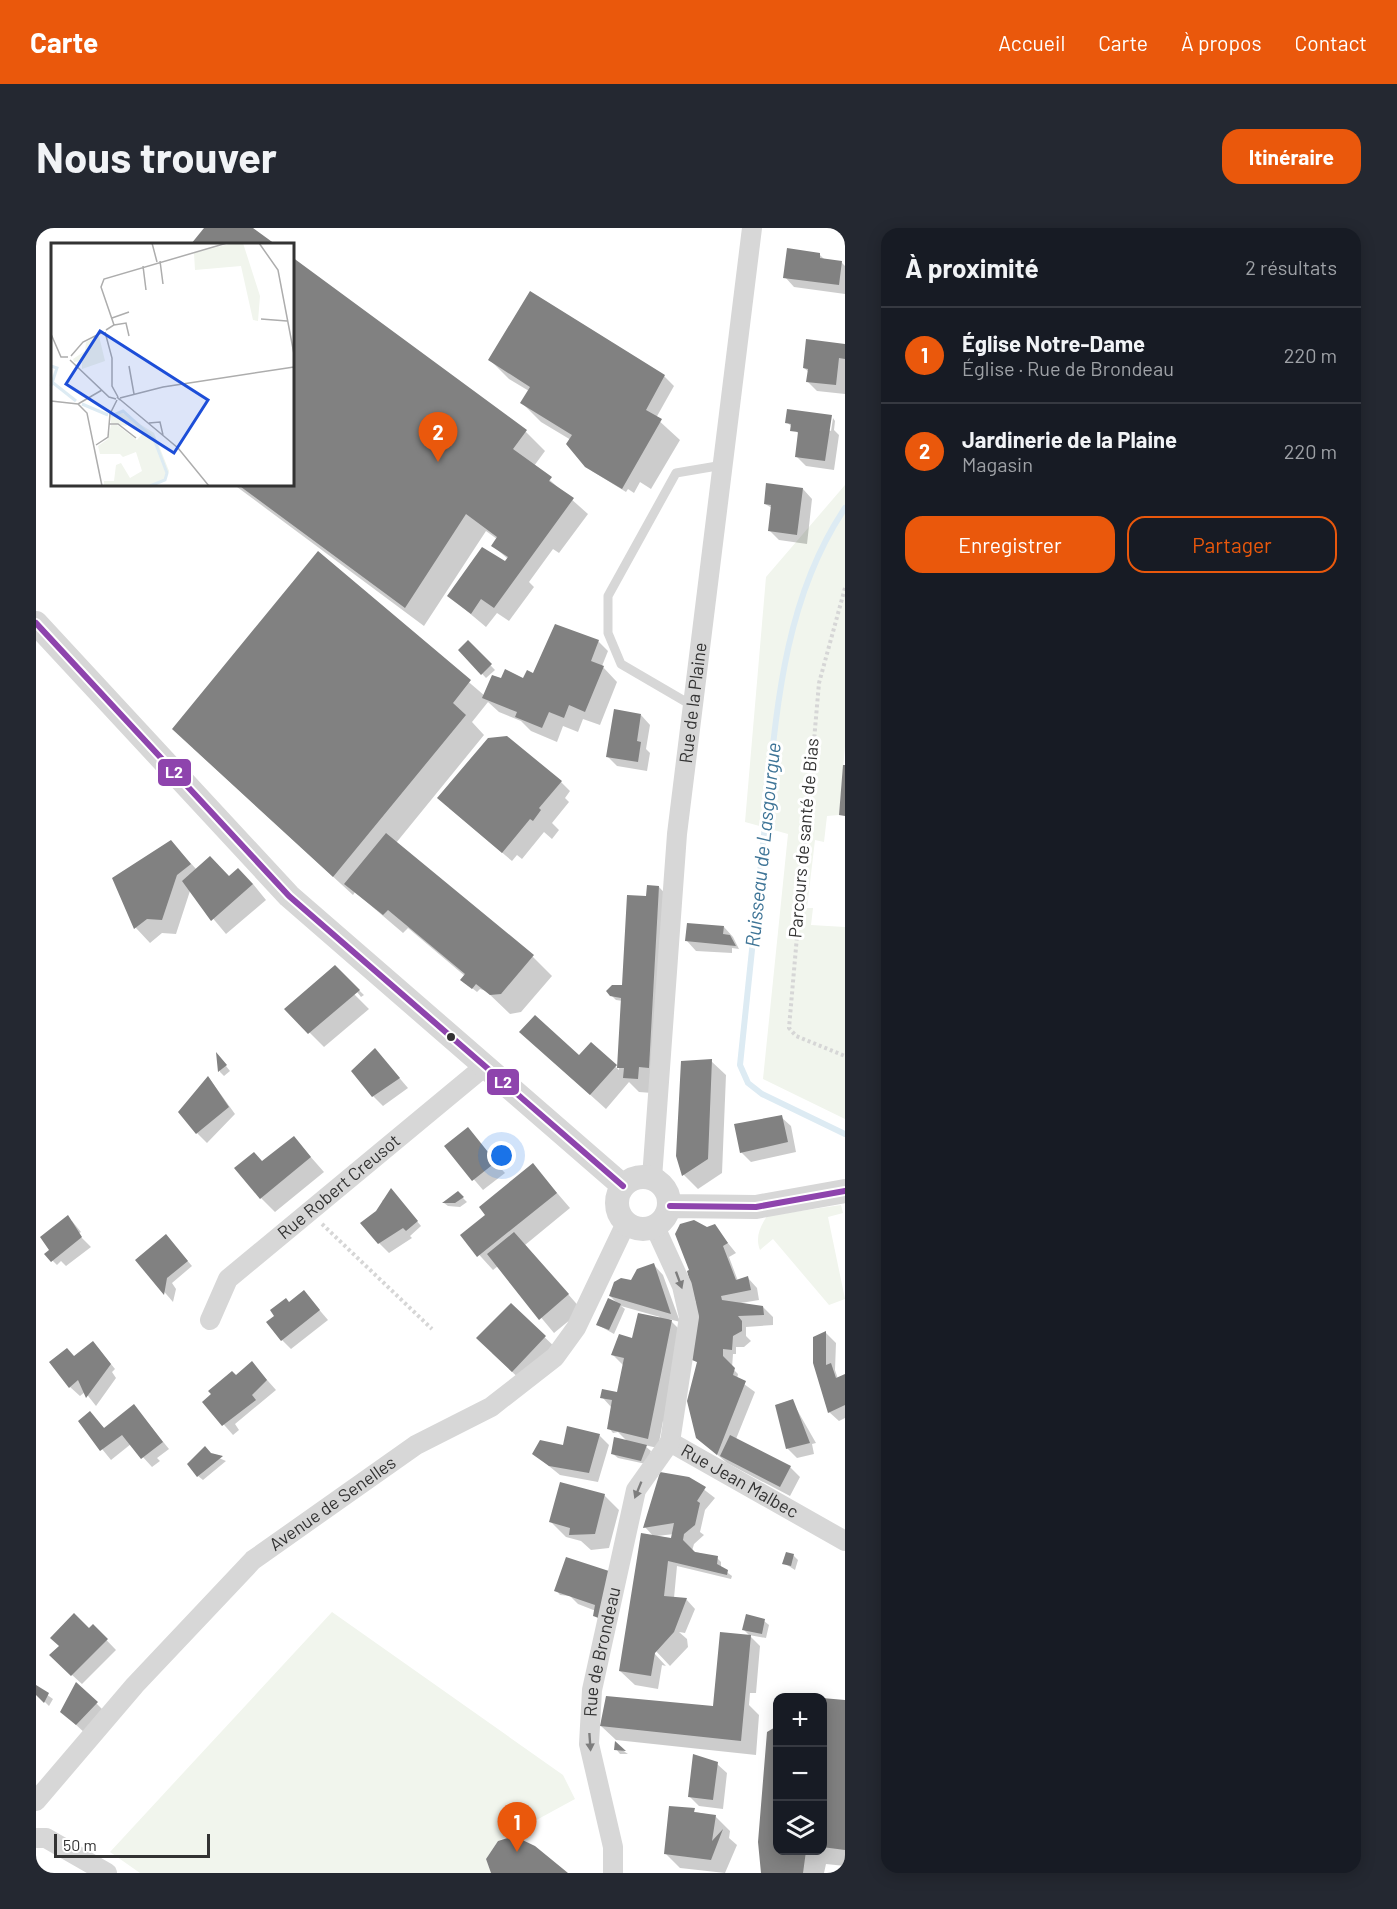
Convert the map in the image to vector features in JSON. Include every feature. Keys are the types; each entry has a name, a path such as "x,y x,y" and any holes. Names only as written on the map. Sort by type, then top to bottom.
{"street":[{"name":"Rue de la Plaine","path":"652,1178 677,834 752,228"},
{"path":"36,623 289,896 623,1186"},
{"name":"Rue Robert Creusot","path":"210,1320 228,1279 485,1066"},
{"path":"636,1177 652,1178 666,1189 670,1206 667,1214 655,1227 640,1229 626,1223 621,1217 617,1201 623,1186 636,1177"},
{"path":"670,1206 756,1208 845,1191"},
{"name":"Avenue de Senelles","path":"36,1801 135,1685 253,1560 416,1445 491,1407 555,1358 576,1329 626,1223"},
{"name":"Rue Jean Malbec","path":"655,1227 682,1287 689,1317 670,1442 845,1541"},
{"name":"Rue de Brondeau","path":"613,1873 613,1847 589,1744 592,1690 636,1490 670,1442"},
{"path":"36,1838 46,1838 107,1873"}],"lane":[{"path":"693,706 621,664 608,633 609,596 676,473 723,465"}],"path":[{"name":"Parcours de santé de Bias","path":"845,588 819,683 789,1028 796,1036 845,1056"},
{"path":"309,1211 432,1329"}],"shaded area":[{"path":"845,485 845,746 839,815 827,816 824,842 815,840 807,908 813,908 811,925 845,927 845,1119 763,1079 788,834 745,822 766,577"},
{"path":"841,1205 843,1213 828,1217 845,1299 829,1305 773,1239 760,1250 758,1236 767,1216"},
{"path":"332,1612 563,1775 575,1799 498,1841 486,1859 491,1873 140,1873 110,1852"}],"building":[{"path":"204,228 253,228 274,243 192,243"},
{"path":"787,248 820,253 820,258 842,261 839,285 783,278"},
{"path":"294,258 527,430 513,449 552,477 549,481 574,498 494,608 481,599 471,614 447,596 482,547 505,561 508,557 491,546 497,537 466,514 405,608 240,486 294,486"},
{"path":"530,291 665,375 646,410 662,419 622,489 585,467 566,444 572,435 520,403 530,387 488,360"},
{"path":"806,339 845,344 845,359 839,358 836,385 806,382 808,369 803,368"},
{"path":"787,409 832,415 825,461 795,457 798,432 790,431 791,424 785,423"},
{"path":"766,483 803,488 797,535 768,531 771,505 764,504"},
{"path":"318,551 471,680 453,703 466,715 333,877 172,729"},
{"path":"555,624 599,640 591,661 604,666 585,712 569,705 564,718 549,712 542,728 515,717 517,712 482,698 492,675 501,678 505,669 523,678 527,670 533,673"},
{"path":"468,640 492,664 481,675 458,650"},
{"path":"614,709 641,714 637,741 641,742 638,762 606,757"},
{"path":"507,736 562,781 539,808 541,810 533,821 530,819 502,853 437,798 488,738"},
{"path":"843,765 845,765 845,816 839,815"},
{"path":"386,833 534,955 501,994 490,995 476,984 472,989 460,980 465,974 388,910 383,915 344,884"},
{"path":"171,840 191,864 177,875 162,920 147,919 134,929 112,878"},
{"path":"210,856 229,876 238,868 253,884 211,921 182,881"},
{"path":"647,885 659,886 649,1068 639,1067 638,1079 623,1078 624,1068 617,1068 621,998 610,996 606,991 612,985 622,985 627,895 646,896"},
{"path":"687,923 724,926 723,934 730,935 736,946 685,941"},
{"path":"335,965 360,990 308,1034 284,1009"},
{"path":"535,1015 579,1055 591,1042 617,1065 590,1095 519,1032"},
{"path":"375,1048 400,1078 372,1097 351,1071"},
{"path":"216,1052 227,1065 218,1072"},
{"path":"712,1059 708,1159 682,1176 676,1156 681,1061"},
{"path":"208,1076 229,1107 196,1134 178,1112"},
{"path":"782,1115 788,1142 740,1153 734,1124"},
{"path":"468,1127 496,1162 472,1181 444,1146"},
{"path":"294,1136 311,1157 260,1199 234,1168 254,1152 262,1161"},
{"path":"533,1163 557,1193 477,1257 460,1235 485,1215 479,1207"},
{"path":"391,1188 418,1221 406,1231 403,1228 378,1244 360,1223 376,1211"},
{"path":"458,1191 464,1197 455,1203 442,1203"},
{"path":"68,1215 82,1237 51,1262 44,1254 49,1250 40,1237"},
{"path":"694,1220 707,1227 715,1224 728,1243 723,1246 736,1280 748,1276 751,1290 721,1296 722,1300 763,1306 764,1315 738,1316 742,1321 742,1331 733,1336 732,1350 723,1349 723,1356 735,1368 733,1375 746,1381 717,1455 696,1438 687,1401 697,1362 692,1360 696,1304 687,1271 689,1270 675,1234 680,1224"},
{"path":"514,1232 569,1294 539,1320 487,1254"},
{"path":"166,1234 188,1261 167,1278 164,1295 135,1260"},
{"path":"654,1263 671,1314 609,1296 614,1282 621,1278 631,1280 637,1269"},
{"path":"304,1290 320,1310 281,1341 266,1322 274,1316 270,1310 286,1298 289,1302"},
{"path":"608,1298 621,1304 609,1330 596,1325"},
{"path":"511,1303 546,1336 512,1372 476,1338"},
{"path":"638,1313 672,1320 648,1439 607,1429 612,1400 600,1398 602,1389 617,1392 624,1358 611,1355 619,1334 632,1338"},
{"path":"826,1331 826,1365 831,1363 836,1378 845,1374 845,1405 828,1413 813,1363 813,1337"},
{"path":"93,1341 111,1364 86,1398 78,1380 69,1388 49,1362 67,1348 74,1356"},
{"path":"252,1361 267,1380 252,1395 256,1400 222,1426 202,1402 211,1394 208,1391 232,1371 236,1375"},
{"path":"793,1399 810,1443 786,1449 775,1405"},
{"path":"134,1404 163,1442 141,1459 122,1435 100,1451 78,1421 90,1411 104,1428"},
{"path":"567,1426 600,1434 589,1473 549,1466 532,1454 540,1440 563,1445"},
{"path":"730,1435 791,1466 780,1487 720,1456"},
{"path":"614,1437 647,1445 641,1461 611,1454"},
{"path":"205,1446 211,1453 223,1456 197,1477 187,1464"},
{"path":"660,1472 689,1477 706,1487 697,1501 700,1503 695,1525 684,1534 683,1540 695,1552 718,1556 717,1564 728,1570 727,1575 668,1561 664,1596 687,1598 674,1632 655,1653 651,1676 619,1671 641,1533 671,1538 674,1523 643,1528"},
{"path":"560,1482 605,1494 595,1534 569,1535 570,1528 549,1522"},
{"path":"786,1552 794,1554 791,1566 782,1564"},
{"path":"566,1557 612,1572 605,1620 593,1616 595,1605 554,1591"},
{"path":"74,1613 89,1628 93,1624 108,1639 71,1676 49,1655 59,1646 50,1638"},
{"path":"746,1614 765,1619 762,1634 742,1630"},
{"path":"720,1632 751,1635 741,1741 600,1726 606,1696 713,1706"},
{"path":"76,1682 98,1702 76,1725 60,1712"},
{"path":"36,1685 49,1693 44,1703 36,1695"},
{"path":"827,1698 845,1700 845,1850 827,1848"},
{"path":"773,1728 773,1855 805,1855 803,1873 761,1873 758,1842 767,1732"},
{"path":"615,1741 626,1751 614,1750"},
{"path":"693,1754 718,1762 713,1800 688,1797"},
{"path":"669,1806 695,1808 694,1812 716,1815 712,1841 723,1829 711,1860 664,1854"},
{"path":"514,1836 535,1846 568,1873 491,1873 486,1859 498,1841"}],"waterway":[{"name":"Ruisseau de Lasgourgue","path":"845,508 824,544 807,582 786,661 773,743 740,1065 748,1083 762,1094 845,1134"}],"transit line":[{"name":"L2","path":"36,623 289,896 623,1186"},
{"name":"L2","path":"670,1206 756,1207 845,1191"}],"place":[{"name":"Jardinerie de la Plaine","path":"438,462"},
{"name":"Église Notre-Dame","path":"517,1852"}]}
